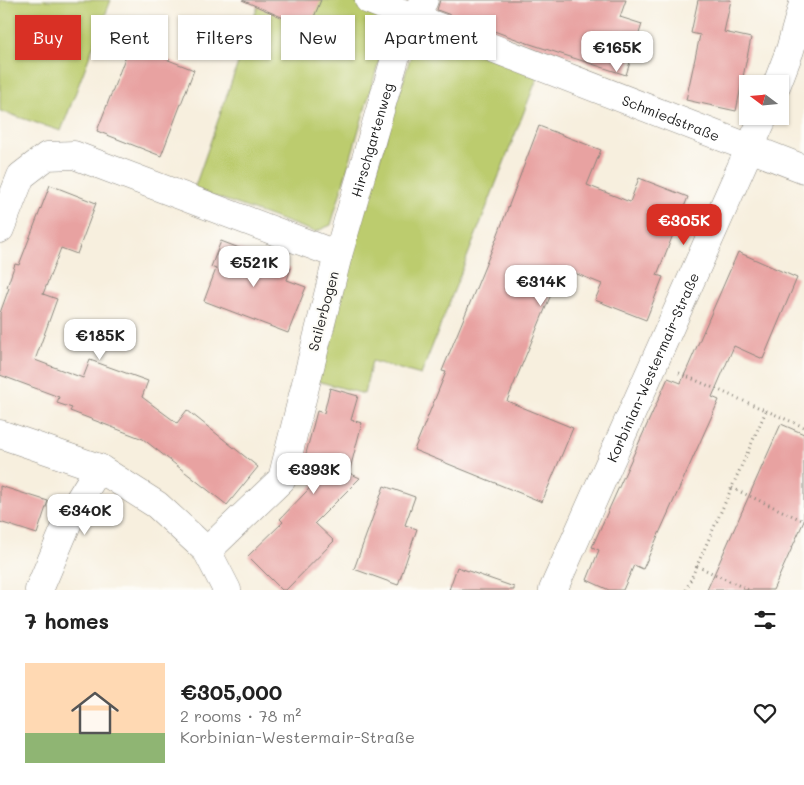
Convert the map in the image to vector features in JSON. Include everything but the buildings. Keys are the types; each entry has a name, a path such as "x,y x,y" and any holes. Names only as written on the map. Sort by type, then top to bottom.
{"street":[{"name":"Schmiedstraße","path":"369,0 419,10 804,169"},
{"path":"780,75 790,50 804,0"},
{"name":"Hirschgartenweg","path":"338,255 399,45 419,10"},
{"name":"Korbinian-Westermair-Straße","path":"553,590 760,125"},
{"name":"Sailerbogen","path":"0,229 21,176 46,156 74,155 338,255 282,479 207,551"},
{"path":"0,434 99,468 157,505 207,551 227,590"},
{"path":"40,590 73,510 99,468"}],"path":[{"path":"655,362 804,427"},
{"path":"686,590 766,411"},
{"path":"732,488 804,521"},
{"path":"696,566 749,590"}],"green space":[{"path":"0,0 111,0 105,15 91,15 91,52 61,131 0,111"},
{"path":"260,0 349,0 385,15 365,15 365,60 379,60 331,225 315,232 194,189 239,60 271,60 271,15 255,15"},
{"path":"409,60 496,60 538,76 421,375 372,361 364,394 317,381 349,262"}]}
